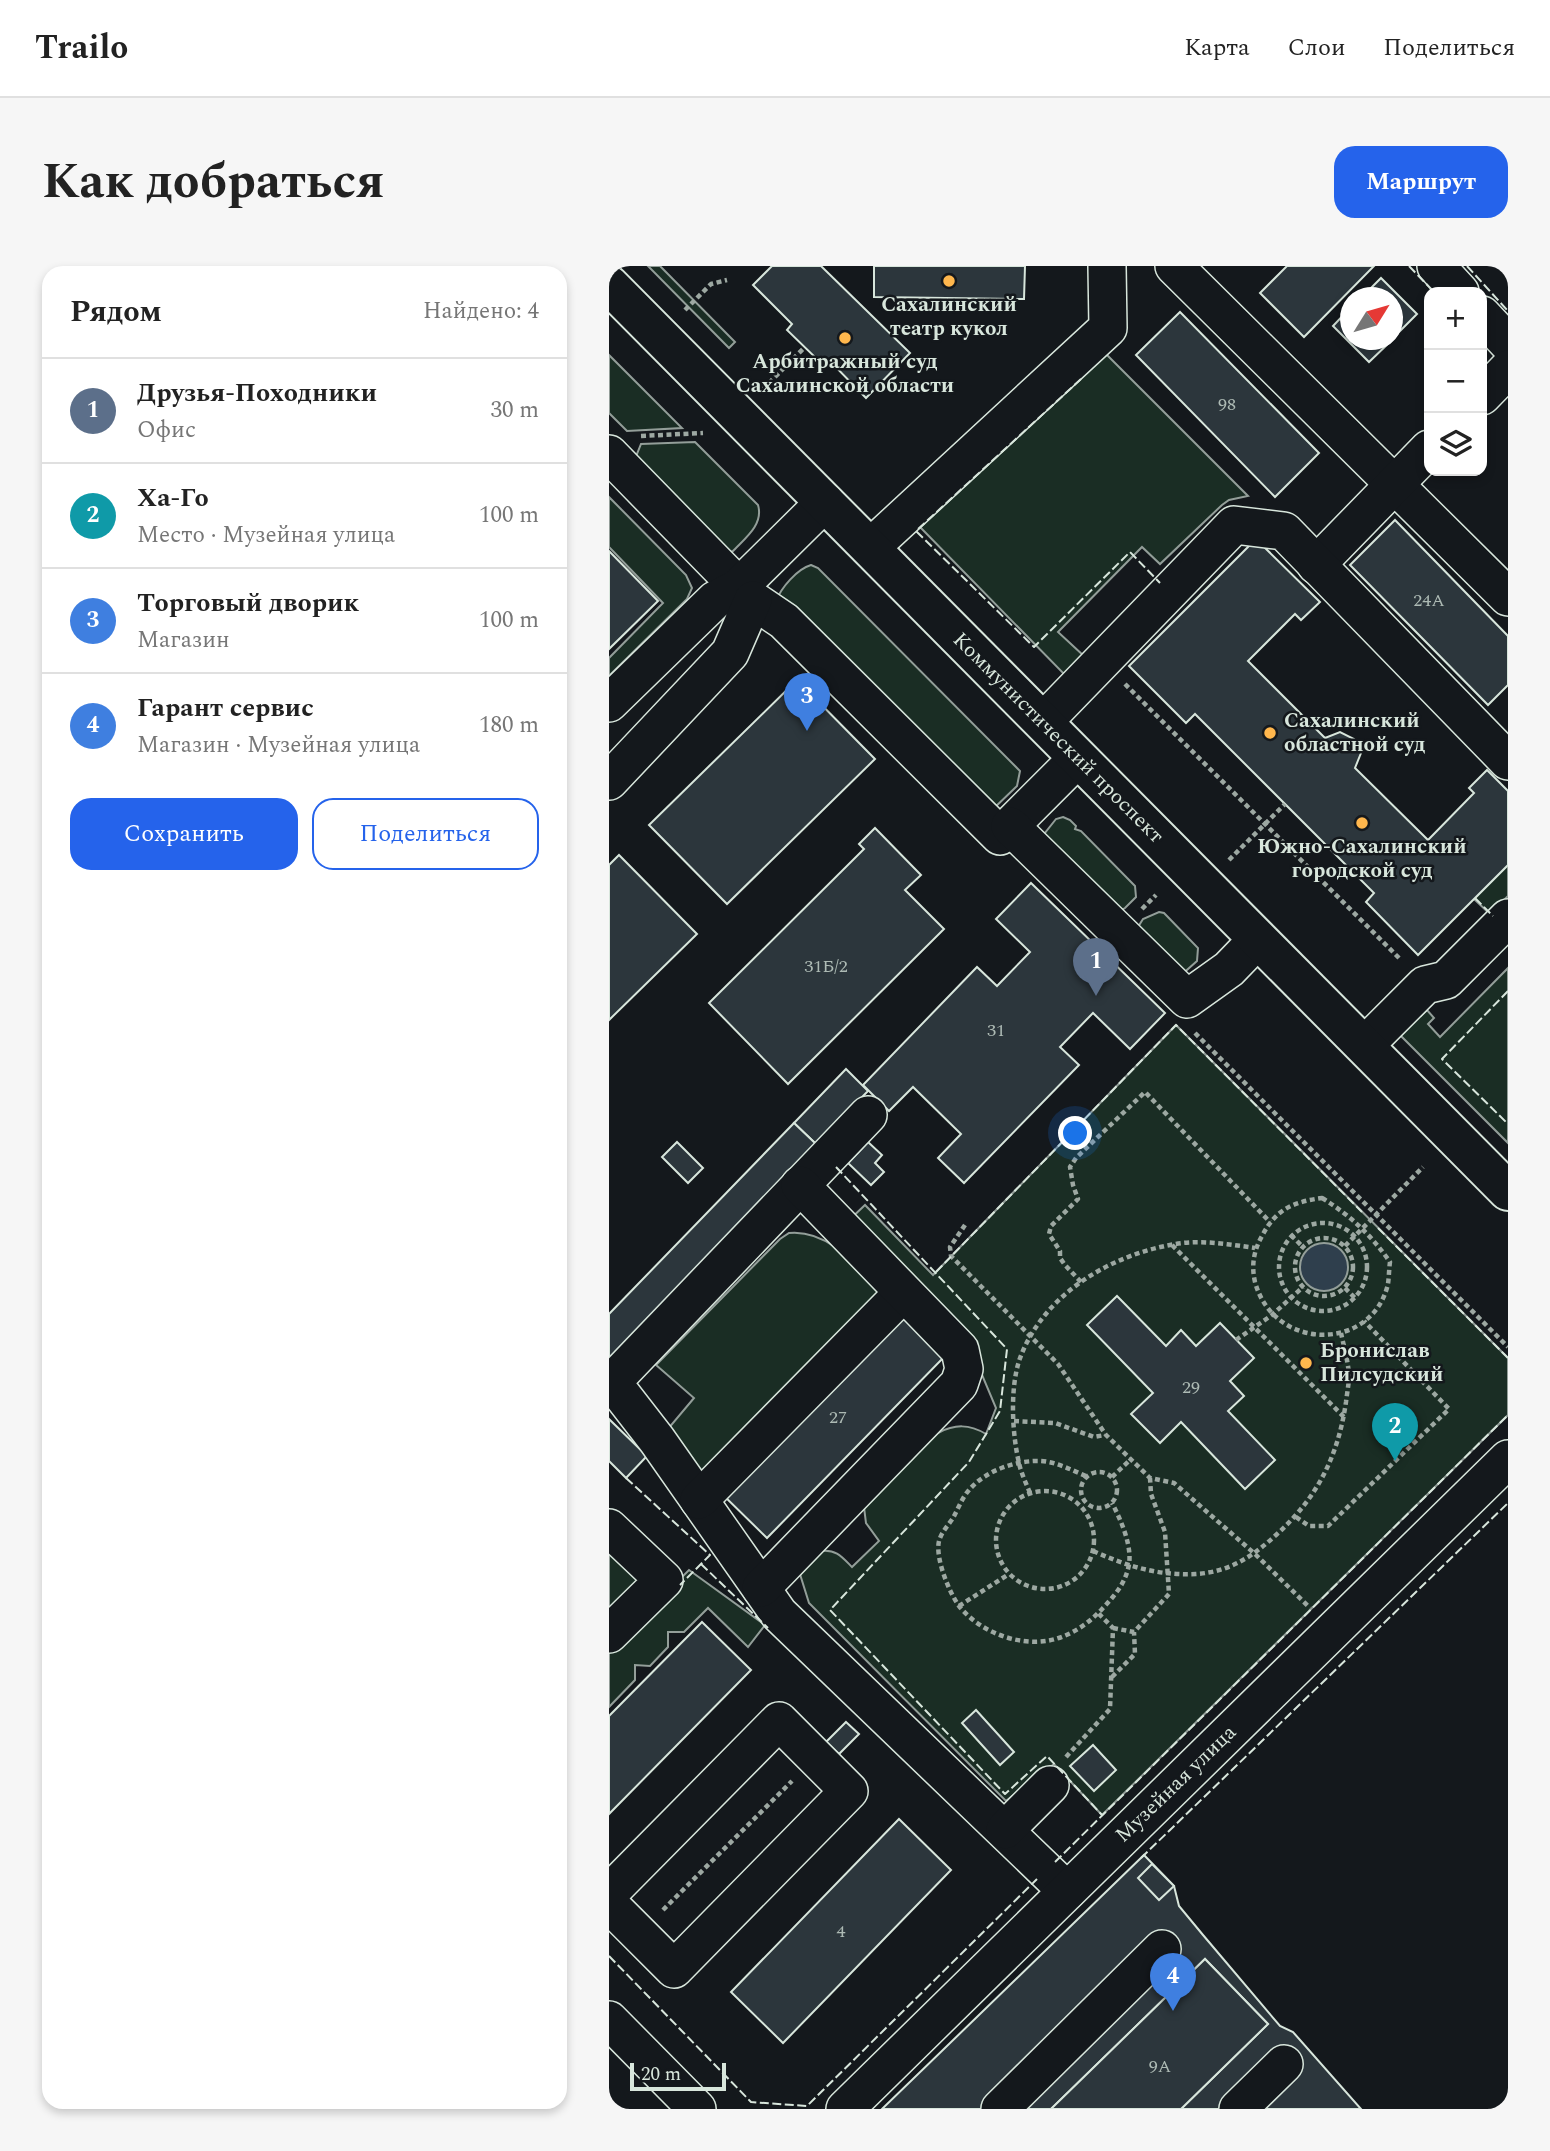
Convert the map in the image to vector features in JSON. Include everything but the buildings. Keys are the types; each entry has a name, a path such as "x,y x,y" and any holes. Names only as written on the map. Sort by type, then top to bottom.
{"main road":[{"name":"Коммунистический проспект","path":"609,285 1508,1191"}],"street":[{"path":"870,548 1108,328 1107,266"},
{"path":"1174,266 1508,597"},
{"path":"1436,266 1455,287"},
{"path":"1487,320 1508,343"},
{"path":"1487,391 1508,369"},
{"path":"622,445 746,593 784,621 1000,836 1079,758"},
{"path":"1316,565 1424,454"},
{"path":"609,780 730,653 746,593 825,502"},
{"path":"1043,722 1234,525 1284,531 1504,749"},
{"path":"609,703 715,600 746,593"},
{"path":"1010,827 1187,999 1229,969 1258,939"},
{"path":"1364,1046 1425,985 1446,980 1508,918"},
{"path":"868,1115 612,1382 657,1440 779,1614 1067,1891"},
{"path":"761,1588 959,1384 964,1369 960,1350 800,1185"},
{"path":"699,1500 903,1293"},
{"name":"Музейная улица","path":"845,2109 1508,1459"},
{"path":"609,1528 664,1580 609,1633"},
{"path":"779,1721 849,1791 674,1969 611,1907 779,1721"},
{"path":"1005,1830 1049,1785"},
{"path":"1000,2109 1161,1950"},
{"path":"609,2020 697,2109"},
{"path":"1238,2109 1284,2064"}],"path":[{"path":"685,310 711,284 727,280"},
{"path":"762,390 805,347"},
{"path":"622,445 703,433"},
{"path":"1102,662 1425,985"},
{"path":"1229,860 1285,804"},
{"path":"1194,1031 1508,1347"},
{"path":"1081,1282 1060,1258 1061,1251 1049,1234 1051,1226 1078,1199 1070,1167 1145,1091 1270,1222"},
{"path":"1345,1246 1423,1167"},
{"path":"1322,1198 1344,1211 1363,1228 1390,1262 1388,1285 1379,1305 1364,1321 1341,1333 1317,1336 1292,1329 1272,1315 1259,1295 1252,1272 1255,1248 1270,1222 1285,1209 1303,1200 1322,1198"},
{"path":"1323,1222 1340,1226 1355,1236 1364,1250 1367,1267 1364,1284 1355,1298 1340,1308 1323,1311 1306,1308 1291,1298 1282,1283 1278,1266 1282,1249 1291,1235 1306,1225 1323,1222"},
{"path":"965,1225 950,1247 951,1256 1058,1364 1106,1435 1150,1478 1174,1483 1255,1554 1311,1609"},
{"path":"1291,1235 1303,1247"},
{"path":"1324,1238 1345,1246 1351,1255 1353,1267 1345,1288 1324,1296 1303,1287 1297,1278 1295,1267 1297,1256 1303,1247 1313,1240 1324,1238"},
{"path":"1030,1493 1019,1463 1013,1392 1019,1362 1031,1335 1057,1301 1091,1275 1129,1255 1171,1244 1214,1242 1255,1248"},
{"path":"1171,1244 1344,1417"},
{"path":"1236,1340 1272,1315 1303,1287"},
{"path":"1345,1288 1355,1298"},
{"path":"1296,1517 1309,1526 1328,1525 1449,1409 1364,1321"},
{"path":"1093,1551 1129,1566 1167,1573 1198,1574 1228,1567 1255,1554 1296,1517 1314,1495 1332,1457 1344,1417 1349,1377 1341,1333"},
{"path":"1014,1421 1055,1423 1094,1437 1106,1435"},
{"path":"1112,1476 1131,1459"},
{"path":"1086,1476 1061,1465 1040,1461 1019,1463 992,1472 969,1490 939,1541 941,1567 951,1592 973,1620 991,1632 1020,1640 1050,1640 1064,1636 1090,1621 1118,1592 1129,1566 1123,1522 1112,1503"},
{"path":"1086,1476 1081,1485 1081,1494 1083,1505 1094,1536 1093,1551 1086,1567 1073,1580 1058,1588 1040,1589 1023,1584 1009,1574 999,1557 995,1537 1000,1518 1013,1502 1030,1493 1049,1491 1066,1496 1083,1505 1094,1508 1104,1508 1112,1503 1117,1494 1117,1485 1112,1476 1104,1472 1094,1472 1086,1476"},
{"path":"1111,1678 1135,1654 1133,1632 1169,1594 1165,1532 1151,1494 1150,1478"},
{"path":"960,1606 1009,1574"},
{"path":"1098,1613 1113,1628 1133,1632"},
{"path":"1049,1785 1057,1767 1110,1709 1113,1628"},
{"path":"663,1910 792,1781"}],"green space":[{"path":"648,266 660,266 735,342 729,348"},
{"path":"1102,350 1248,496 1229,500 1222,505 1160,564 1142,547 1058,632 1085,657 1064,674 918,525"},
{"path":"609,355 682,428 627,431 609,413"},
{"path":"695,442 758,505 756,525 732,552 635,459 641,444"},
{"path":"609,497 686,575 692,588 687,599 609,676 609,658 663,603 609,547"},
{"path":"811,565 818,568 1020,771 1017,786 990,812 776,601 790,580 800,570"},
{"path":"1063,817 1070,820 1076,826 1075,829 1081,831 1135,886 1136,897 1125,908 1120,911 1041,838 1056,819"},
{"path":"1508,865 1508,896 1490,914 1474,899"},
{"path":"1159,912 1164,913 1198,948 1197,961 1179,977 1138,927 1143,919"},
{"path":"1508,968 1508,1143 1399,1034 1414,1010 1421,1016 1427,1010 1434,1018 1428,1024 1440,1037"},
{"path":"1176,1025 1508,1358 1508,1415 1102,1815 1054,1764 1006,1801 809,1603 799,1571 821,1551 835,1553 852,1567 879,1541 866,1523 864,1507 938,1433 962,1426 986,1434 996,1408 972,1351 845,1224 865,1205 933,1275"},
{"path":"789,1233 804,1233 830,1244 854,1263 884,1294 699,1483 667,1430 694,1398 656,1365"},
{"path":"609,1543 641,1581 609,1612"},
{"path":"689,1570 765,1625 748,1647 708,1608 684,1632 668,1632 668,1647 650,1666 635,1665 635,1680 609,1707 609,1650"}],"water":[{"path":"1324,1243 1341,1250 1348,1267 1341,1284 1324,1291 1307,1284 1300,1267 1307,1250"}],"fence":[{"path":"1409,266 1429,287"},
{"path":"1467,266 1508,311"},
{"path":"1081,379 916,531 1034,647 1130,552 1160,583"},
{"path":"1475,898 1493,916"},
{"path":"1508,991 1442,1059 1508,1124"},
{"path":"936,1272 1176,1025 1362,1212"},
{"path":"836,1167 1007,1349 1000,1411 969,1462 830,1610 1005,1794 1047,1756 1102,1815"},
{"path":"1378,1228 1508,1358"},
{"path":"1055,1862 1508,1415"},
{"path":"626,1478 710,1555 680,1585"},
{"path":"1141,1858 1508,1503"},
{"path":"701,1564 768,1628"},
{"path":"609,1956 751,2102 807,2106 1037,1879"}],"place":[{"name":"Сахалинский театр кукол","path":"949,281"},
{"name":"Арбитражный суд Сахалинской области","path":"845,338"},
{"name":"Торговый дворик","path":"807,731"},
{"name":"Сахалинский областной суд","path":"1270,733"},
{"name":"Южно-Сахалинский городской суд","path":"1362,823"},
{"name":"Друзья-Походники","path":"1096,996"},
{"name":"Бронислав Пилсудский","path":"1306,1363"},
{"name":"Ха-Го","path":"1395,1461"},
{"name":"Гарант сервис","path":"1173,2011"}]}
